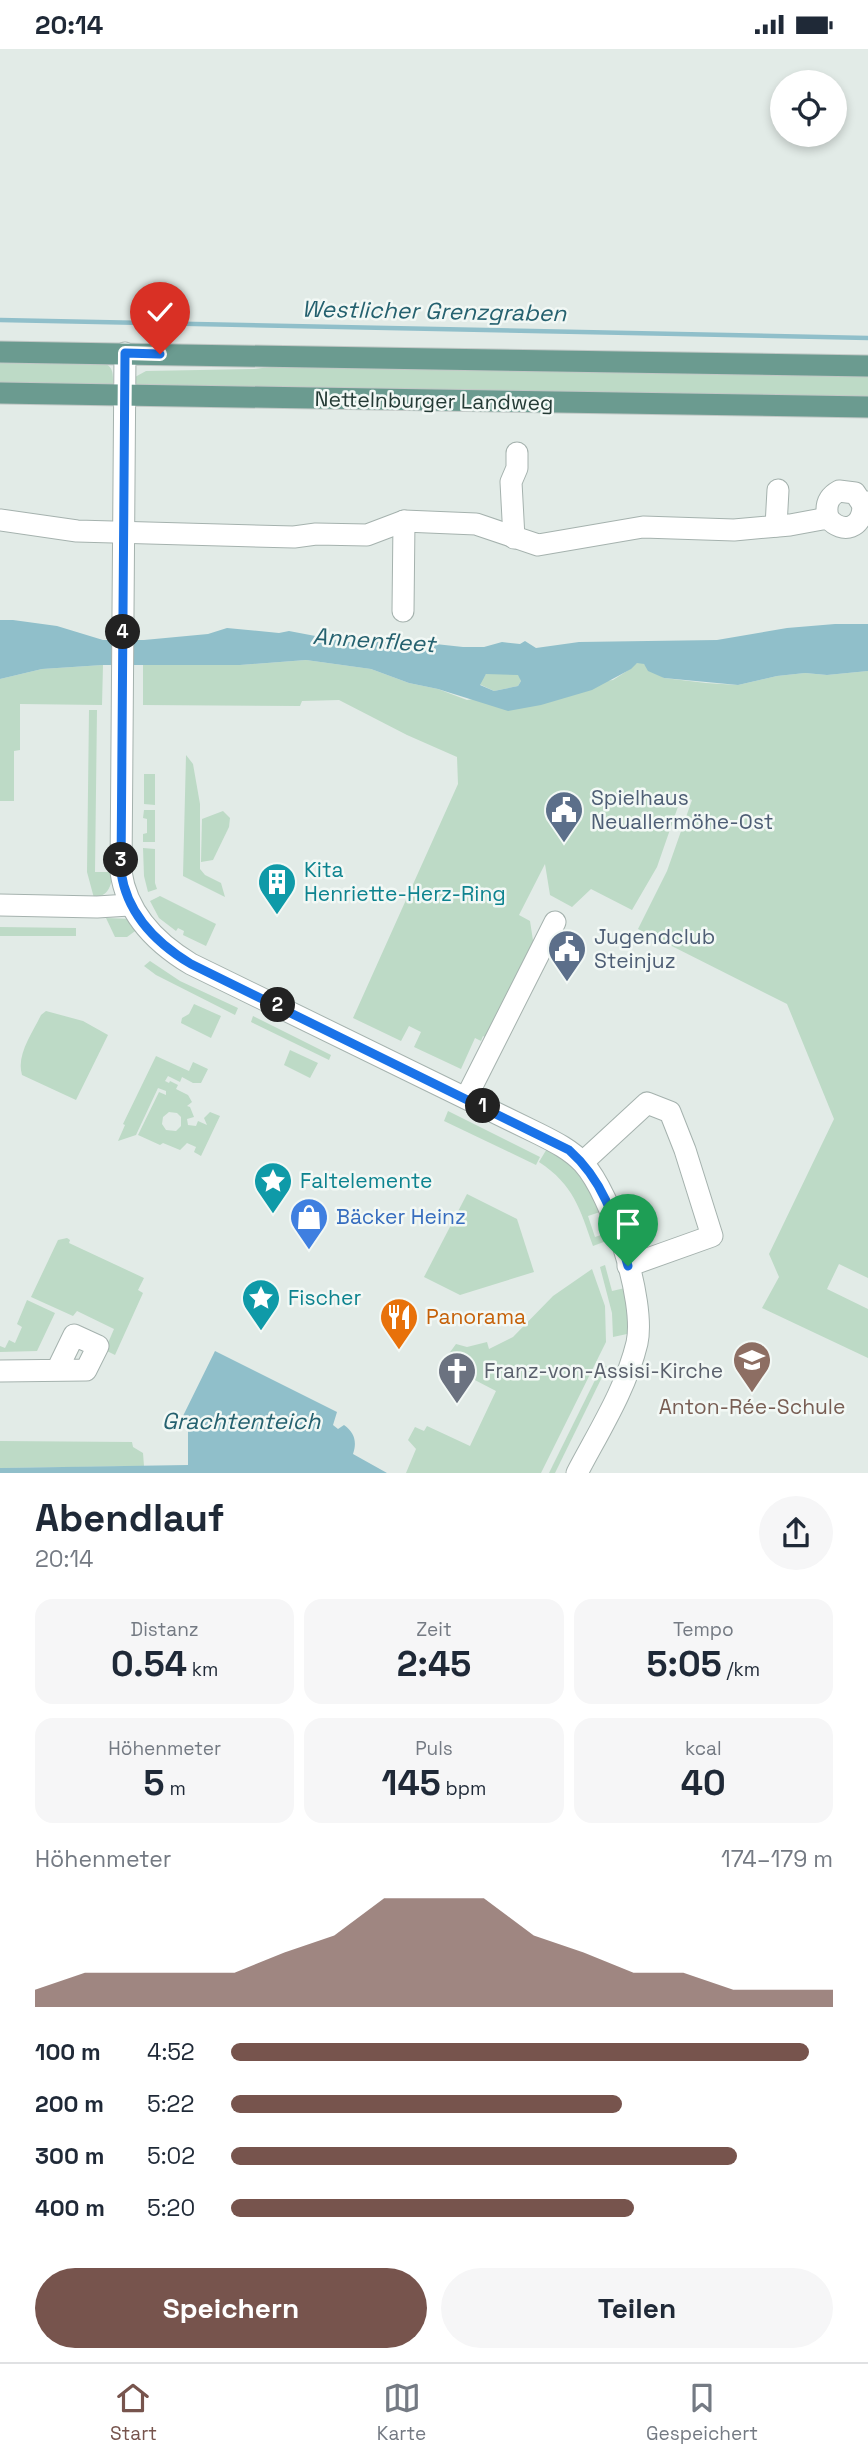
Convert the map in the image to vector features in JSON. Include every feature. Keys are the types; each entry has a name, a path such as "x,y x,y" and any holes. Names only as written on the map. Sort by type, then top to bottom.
{"main road":[{"name":"Nettelnburger Landweg","path":"0,352 868,366"},
{"name":"Nettelnburger Landweg","path":"0,393 868,407"}],"street":[{"path":"125,353 127,397 121,872 129,905 156,939 184,960 550,1140 569,1150 583,1163 599,1184 610,1208 636,1295 640,1318 638,1340 631,1364 577,1473"},
{"path":"514,538 511,482 517,468 517,453"},
{"path":"776,526 778,490"},
{"path":"0,520 78,531 294,537 316,534 367,535 404,521 476,524 538,545 643,527 734,530 828,518 828,501 839,491 855,493 866,503"},
{"path":"403,611 404,521"},
{"path":"0,905 129,905"},
{"path":"466,1098 555,922"},
{"path":"583,1163 647,1103 670,1112 712,1236 628,1266"},
{"path":"0,1371 57,1370"}],"green space":[{"path":"0,359 100,361 111,369 113,384 111,387 0,385"},
{"path":"303,363 868,370 868,402 134,385 135,377 146,371 254,369"},
{"path":"306,660 371,669 467,700 613,680 633,664 641,662 664,678 738,685 777,676 868,671 868,1278 839,1264 827,1289 868,1309 868,1358 762,1308 779,1277 769,1254 834,1119 787,1004 638,929 667,871 692,800 682,795 657,867 632,910 591,889 572,907 550,895 545,864 519,915 530,921 534,947 488,1039 483,1036 481,1041 475,1038 461,1069 414,1047 421,1032 409,1026 401,1041 353,1018 458,784 457,757 339,700 302,701 300,706 143,705 143,665 240,665"},
{"path":"103,665 102,705 20,704 20,750 14,751 14,801 0,801 0,679 42,669"},
{"path":"486,674 519,674 521,681 518,686 494,691 479,684"},
{"path":"89,710 97,710 95,872 113,872 108,889 103,895 94,898 87,872"},
{"path":"186,755 193,764 200,804 200,869 205,875 221,883 225,897 183,876"},
{"path":"144,774 155,774 155,805 144,804"},
{"path":"144,810 155,810 155,842 143,842 143,834 147,833"},
{"path":"223,811 230,818 229,827 213,860 201,862 202,819"},
{"path":"143,848 155,849 157,889 148,892 144,876"},
{"path":"160,896 216,924 206,946 183,935 184,931 178,928 176,931 159,918 150,901"},
{"path":"106,918 133,919 142,926 127,937 115,937"},
{"path":"0,927 76,928 76,936 0,936"},
{"path":"150,961 180,981 238,1008 235,1015 156,975 144,966"},
{"path":"194,1004 221,1016 211,1038 181,1023"},
{"path":"46,1011 83,1021 108,1035 76,1100 22,1075 23,1052 41,1015"},
{"path":"253,1016 331,1055 329,1060 251,1022"},
{"path":"290,1050 318,1063 310,1078 284,1065"},
{"path":"156,1056 189,1071 193,1062 208,1069 201,1083 193,1083 182,1077 180,1082 168,1076 165,1081 178,1085 176,1089 188,1095 192,1102 187,1106 194,1117 187,1119 188,1125 196,1126 198,1121 207,1125 204,1118 210,1112 220,1116 201,1156 194,1152 196,1147 187,1143 180,1150 138,1135 159,1092 166,1095 166,1091 158,1088 136,1135 118,1141 125,1125 123,1124","holes":["169,1112 177,1113 181,1117 181,1126 176,1131 166,1130 162,1124 163,1117"]},
{"path":"448,1111 540,1157 536,1165 444,1121"},
{"path":"548,1147 573,1168 584,1183 600,1212 588,1216 595,1237 607,1233 609,1240 593,1246 568,1189 539,1162"},
{"path":"467,1194 517,1219 534,1272 460,1295 424,1277"},
{"path":"67,1238 69,1243 144,1278 138,1290 143,1293 115,1355 105,1350 114,1329 77,1311 73,1316 31,1297 58,1240"},
{"path":"605,1265 612,1291 625,1288 628,1308 627,1334 613,1337 612,1313 600,1267"},
{"path":"592,1269 605,1306 606,1342 541,1473 406,1473 416,1449 408,1440 415,1427 424,1431 427,1426 470,1446 496,1391 442,1363 456,1344 467,1347 487,1342 489,1349 513,1337 553,1296"},
{"path":"27,1300 55,1313 37,1351 0,1352 0,1346 5,1348 9,1340 15,1343 22,1327 17,1324"},
{"path":"603,1364 607,1367 555,1473 549,1473"},
{"path":"0,1441 132,1442 133,1447 143,1453 144,1466 0,1468"}],"water":[{"path":"0,620 57,626 103,640 144,640 208,634 227,628 279,633 289,631 347,642 417,642 484,647 502,642 520,644 525,641 536,648 579,642 717,640 787,628 868,624 868,671 777,676 738,685 664,678 648,671 644,664 637,663 592,690 541,705 508,711 438,689 409,683 371,669 306,660 240,665 103,665 42,669 0,679","holes":["486,674 518,675 521,681 518,686 494,691 480,685"]},
{"name":"Grachtenteich","path":"215,1351 337,1412 333,1425 338,1429 344,1425 351,1431 355,1442 353,1454 387,1473 0,1473 0,1468 188,1465 188,1421 182,1418"}],"waterway":[{"name":"Westlicher Grenzgraben","path":"0,320 868,338"}],"place":[{"name":"Spielhaus Neuallermöhe-Ost","path":"564,844"},
{"name":"Kita Henriette-Herz-Ring","path":"277,916"},
{"name":"Jugendclub Steinjuz","path":"567,983"},
{"name":"Faltelemente","path":"273,1215"},
{"name":"Bäcker Heinz","path":"309,1251"},
{"name":"Fischer","path":"261,1332"},
{"name":"Panorama","path":"399,1351"},
{"name":"Anton-Rée-Schule","path":"752,1394"},
{"name":"Franz-von-Assisi-Kirche","path":"457,1405"}],"route":[{"path":"160,354 125,353 127,397 121,872 129,905 156,939 191,964 569,1150 599,1184 610,1208 628,1266"}],"water label":[{"name":"Annenfleet","path":"374,640"}]}
